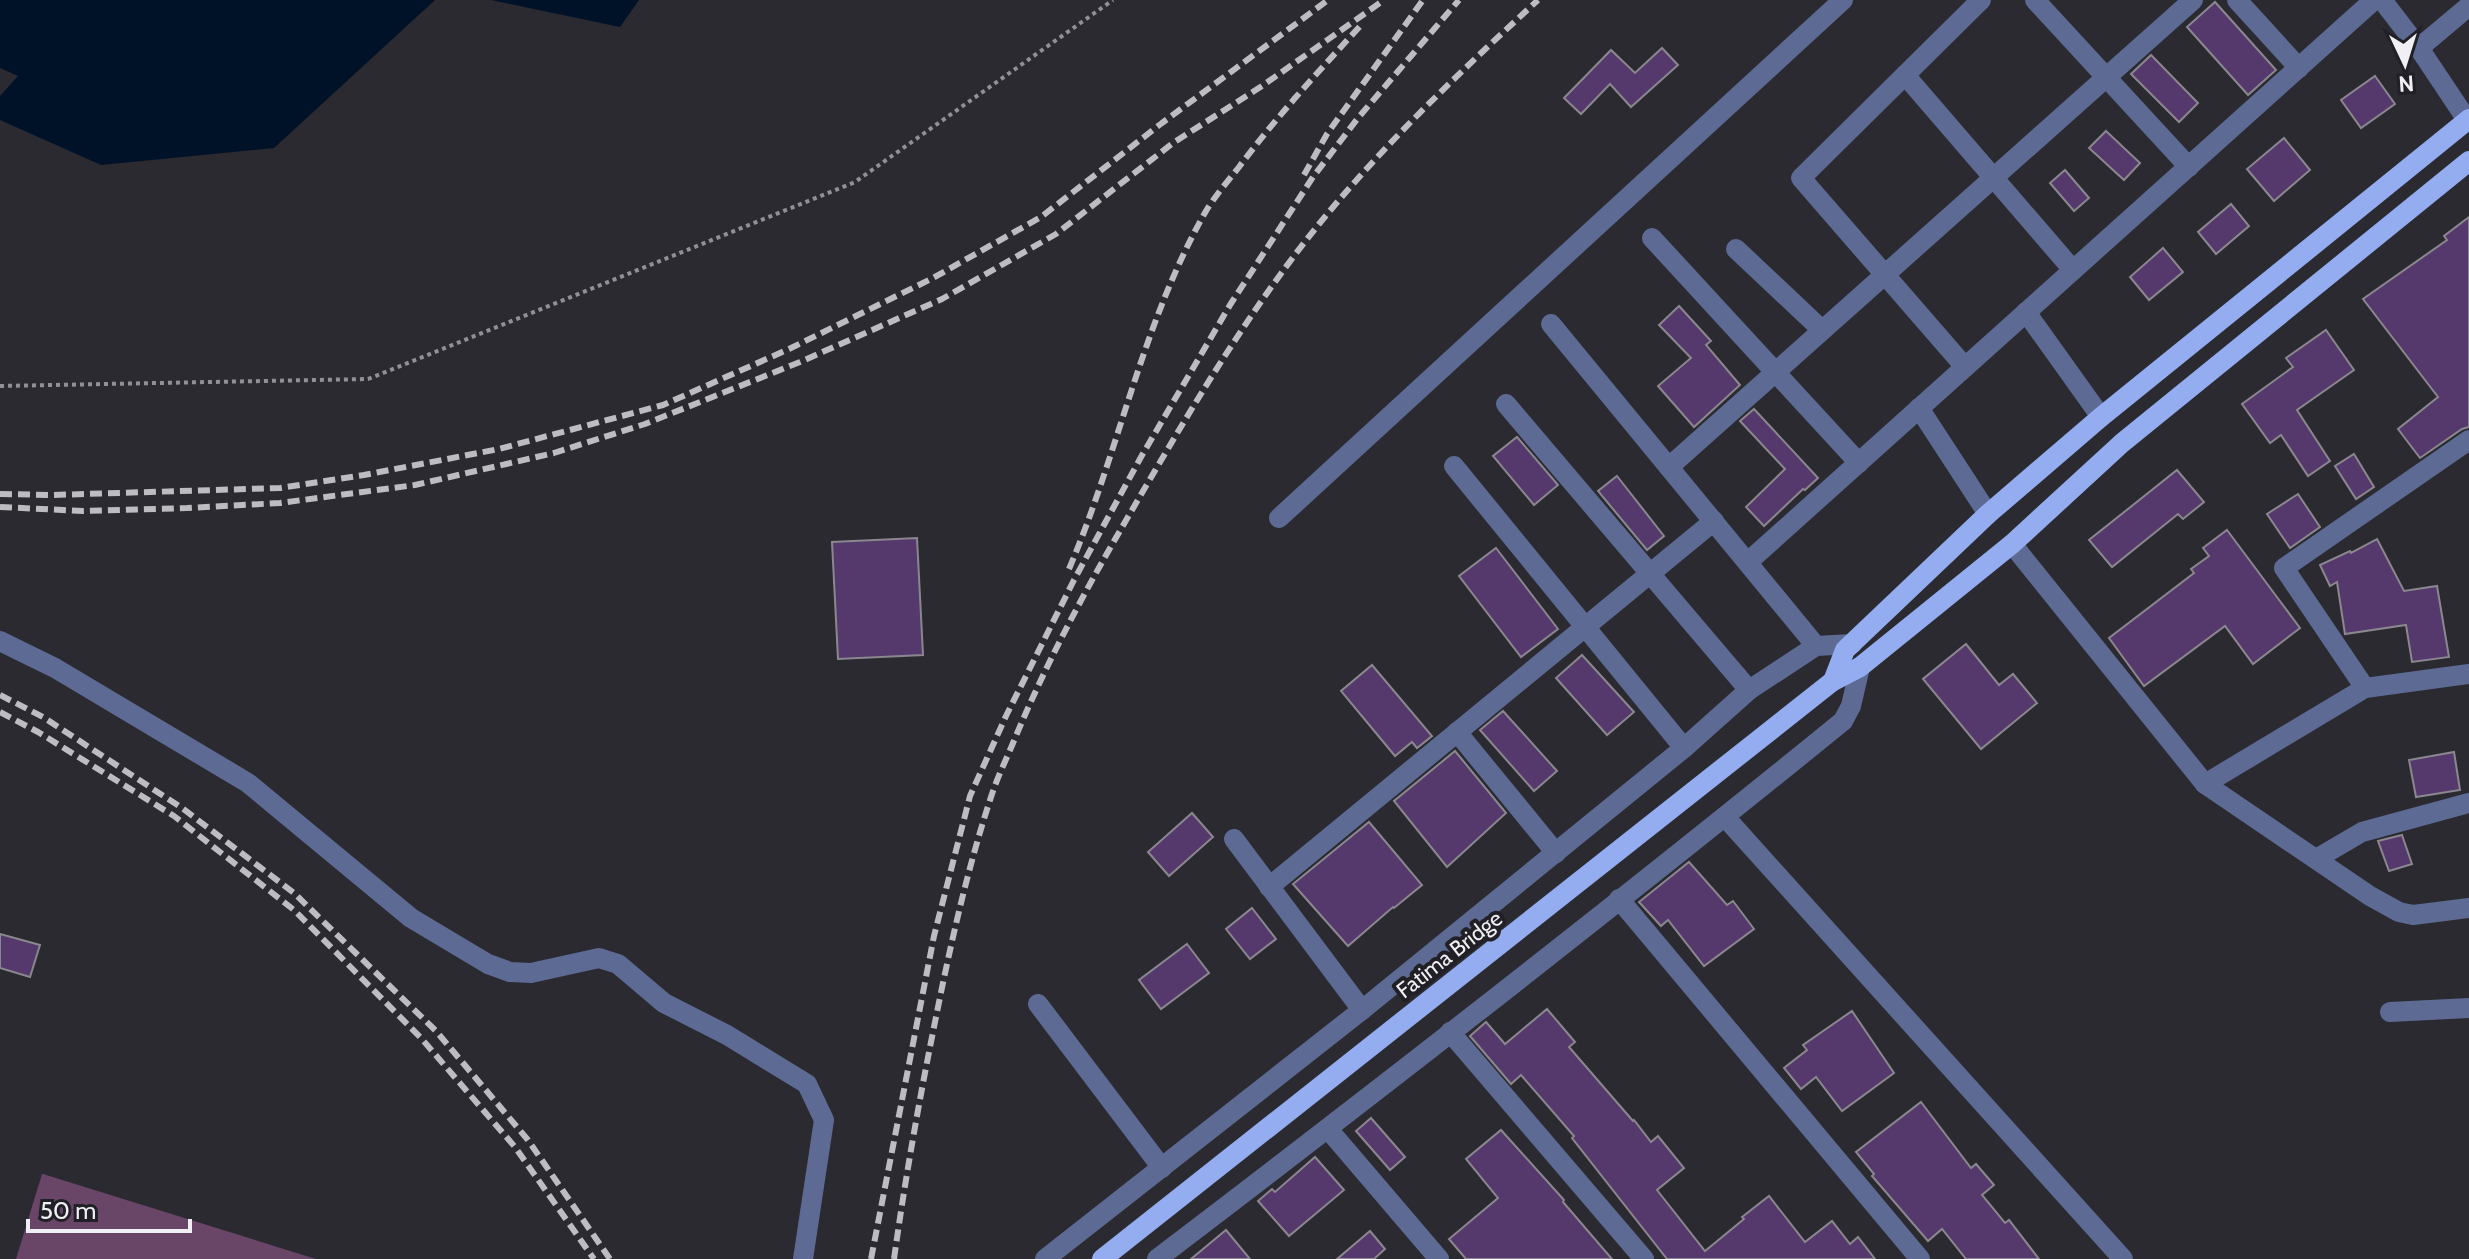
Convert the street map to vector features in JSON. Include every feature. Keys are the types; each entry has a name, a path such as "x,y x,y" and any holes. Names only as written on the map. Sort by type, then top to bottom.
{"main road":[{"path":"1830,684 1845,650 1988,514 2101,417 2468,120"},
{"path":"1830,684 1860,667 2012,544 2122,443 2469,161"},
{"name":"Fatima Bridge","path":"1102,1259 1830,684"}],"street":[{"path":"1279,518 1843,0"},
{"path":"1965,367 1801,178 1981,0"},
{"path":"2035,0 2189,167"},
{"path":"1669,467 2193,0"},
{"path":"2237,0 2299,68"},
{"path":"1748,562 2374,0"},
{"path":"2382,0 2468,120"},
{"path":"2419,48 2469,6"},
{"path":"1905,75 2073,270"},
{"path":"1652,238 1859,463"},
{"path":"1736,249 1822,330"},
{"path":"2026,312 2101,417"},
{"path":"1551,324 1816,646"},
{"path":"1506,404 1749,690"},
{"path":"1919,408 1988,514"},
{"path":"2365,688 2284,568 2469,440"},
{"path":"1454,466 1684,748"},
{"path":"1269,887 1714,521"},
{"path":"2012,544 2205,784 2370,896 2399,912 2413,915 2469,908"},
{"path":"0,641 55,668 248,783 411,918 488,964 510,972 531,973 599,958 618,964 664,1003 727,1035 807,1084 824,1120 803,1259"},
{"path":"1045,1259 1362,1010 1684,748 1749,690 1816,646 1852,644"},
{"path":"1157,1259 1328,1129 1843,721 1851,706 1860,667"},
{"path":"2205,784 2365,688 2469,674"},
{"path":"1457,732 1556,853"},
{"path":"2316,859 2362,832 2469,803"},
{"path":"1725,817 2123,1259"},
{"path":"1234,839 1362,1010"},
{"path":"1619,899 1920,1259"},
{"path":"1038,1004 1162,1168"},
{"path":"2390,1012 2469,1008"},
{"path":"1450,1032 1644,1259"},
{"path":"1328,1129 1439,1259"}],"path":[{"path":"0,386 368,379 855,182 1113,0"}],"shaded area":[{"path":"43,1174 316,1259 16,1259"}],"water":[{"path":"0,0 435,0 274,148 101,165 0,120 0,96 18,76 0,68"},
{"path":"491,0 639,0 620,27"}],"building":[{"path":"2215,2 2276,70 2248,95 2187,27"},
{"path":"1662,48 1678,65 1631,107 1610,84 1581,114 1564,98 1611,50 1635,73"},
{"path":"2151,55 2198,103 2179,122 2131,74"},
{"path":"2375,76 2395,104 2361,128 2341,100"},
{"path":"2106,131 2140,163 2124,180 2089,148"},
{"path":"2284,138 2310,170 2274,201 2247,169"},
{"path":"2065,170 2089,198 2074,211 2050,183"},
{"path":"2231,204 2249,226 2216,254 2198,232"},
{"path":"2469,217 2469,427 2420,458 2398,429 2438,397 2363,299 2447,240 2444,236"},
{"path":"2163,248 2183,272 2149,300 2130,277"},
{"path":"1679,306 1711,341 1706,345 1740,385 1694,427 1658,386 1691,358 1659,325"},
{"path":"2326,330 2354,370 2297,410 2330,461 2308,476 2281,435 2270,443 2242,404 2293,367 2286,358"},
{"path":"1754,409 1818,478 1764,526 1746,507 1785,469 1740,421"},
{"path":"1517,437 1558,485 1534,505 1493,456"},
{"path":"2354,454 2374,487 2356,499 2335,466"},
{"path":"2177,470 2204,502 2183,519 2178,514 2112,567 2089,540"},
{"path":"1617,476 1664,536 1647,550 1598,491"},
{"path":"2298,494 2320,527 2290,548 2267,514"},
{"path":"2227,530 2300,628 2253,664 2225,626 2144,686 2109,638 2194,573 2191,569 2209,556 2203,548"},
{"path":"917,538 923,655 838,659 832,542"},
{"path":"2377,539 2404,591 2437,586 2449,657 2412,662 2406,625 2345,634 2337,582 2330,586 2320,565"},
{"path":"1496,548 1558,629 1521,657 1459,576"},
{"path":"1966,644 1999,685 2013,674 2037,703 1981,749 1923,679"},
{"path":"1582,655 1634,712 1607,735 1556,678"},
{"path":"1372,665 1432,736 1417,748 1412,742 1395,756 1341,691"},
{"path":"1503,711 1557,771 1534,791 1480,730"},
{"path":"1455,751 1506,813 1447,867 1394,801"},
{"path":"2454,752 2460,790 2416,797 2409,760"},
{"path":"1192,813 1213,837 1169,876 1148,852"},
{"path":"1369,822 1422,885 1348,946 1293,884"},
{"path":"2402,835 2412,864 2389,871 2378,841"},
{"path":"1689,862 1727,905 1733,901 1754,929 1704,966 1668,920 1661,926 1639,902"},
{"path":"1252,908 1276,939 1250,959 1226,929"},
{"path":"0,934 40,945 30,977 0,968"},
{"path":"1187,944 1209,973 1161,1009 1139,980"},
{"path":"1547,1009 1575,1042 1569,1047 1651,1142 1658,1136 1684,1168 1657,1190 1705,1251 1769,1196 1805,1242 1832,1221 1850,1244 1858,1237 1875,1259 1667,1259 1572,1138 1574,1136 1521,1075 1511,1084 1470,1036 1486,1022 1505,1044"},
{"path":"1852,1011 1894,1073 1842,1111 1816,1077 1801,1089 1784,1068 1807,1050 1803,1045"},
{"path":"1921,1102 1971,1168 1976,1164 1994,1185 1982,1195 2005,1223 2009,1220 2039,1259 1966,1259 1942,1229 1928,1241 1872,1176 1874,1174 1856,1152"},
{"path":"1371,1118 1405,1157 1390,1170 1356,1131"},
{"path":"1501,1130 1612,1259 1466,1259 1449,1239 1498,1198 1466,1159"},
{"path":"1315,1157 1344,1190 1289,1236 1258,1201 1272,1189 1275,1192"},
{"path":"1226,1230 1250,1259 1191,1259"},
{"path":"1370,1231 1385,1249 1374,1259 1337,1259"}],"railway":[{"path":"0,494 280,488 499,449 663,405 789,349 933,278 1041,217 1328,0"},
{"path":"0,507 83,511 280,503 415,485 554,453 645,424 800,362 942,299 1056,234 1173,143 1262,86 1384,0"},
{"path":"1304,175 1327,134 1423,0"},
{"path":"871,1259 934,936 970,796 1006,716 1074,580 1141,457 1230,305 1313,177 1358,118 1459,0"},
{"path":"894,1259 929,1052 974,852 999,776 1064,634 1190,411 1291,260 1344,194 1397,136 1538,0"},
{"path":"1069,569 1165,298 1206,211 1268,130 1362,24"},
{"path":"0,695 43,717 182,808 294,893 436,1031 528,1140 610,1259"},
{"path":"0,712 174,816 294,910 421,1038 515,1147 594,1259"}]}
